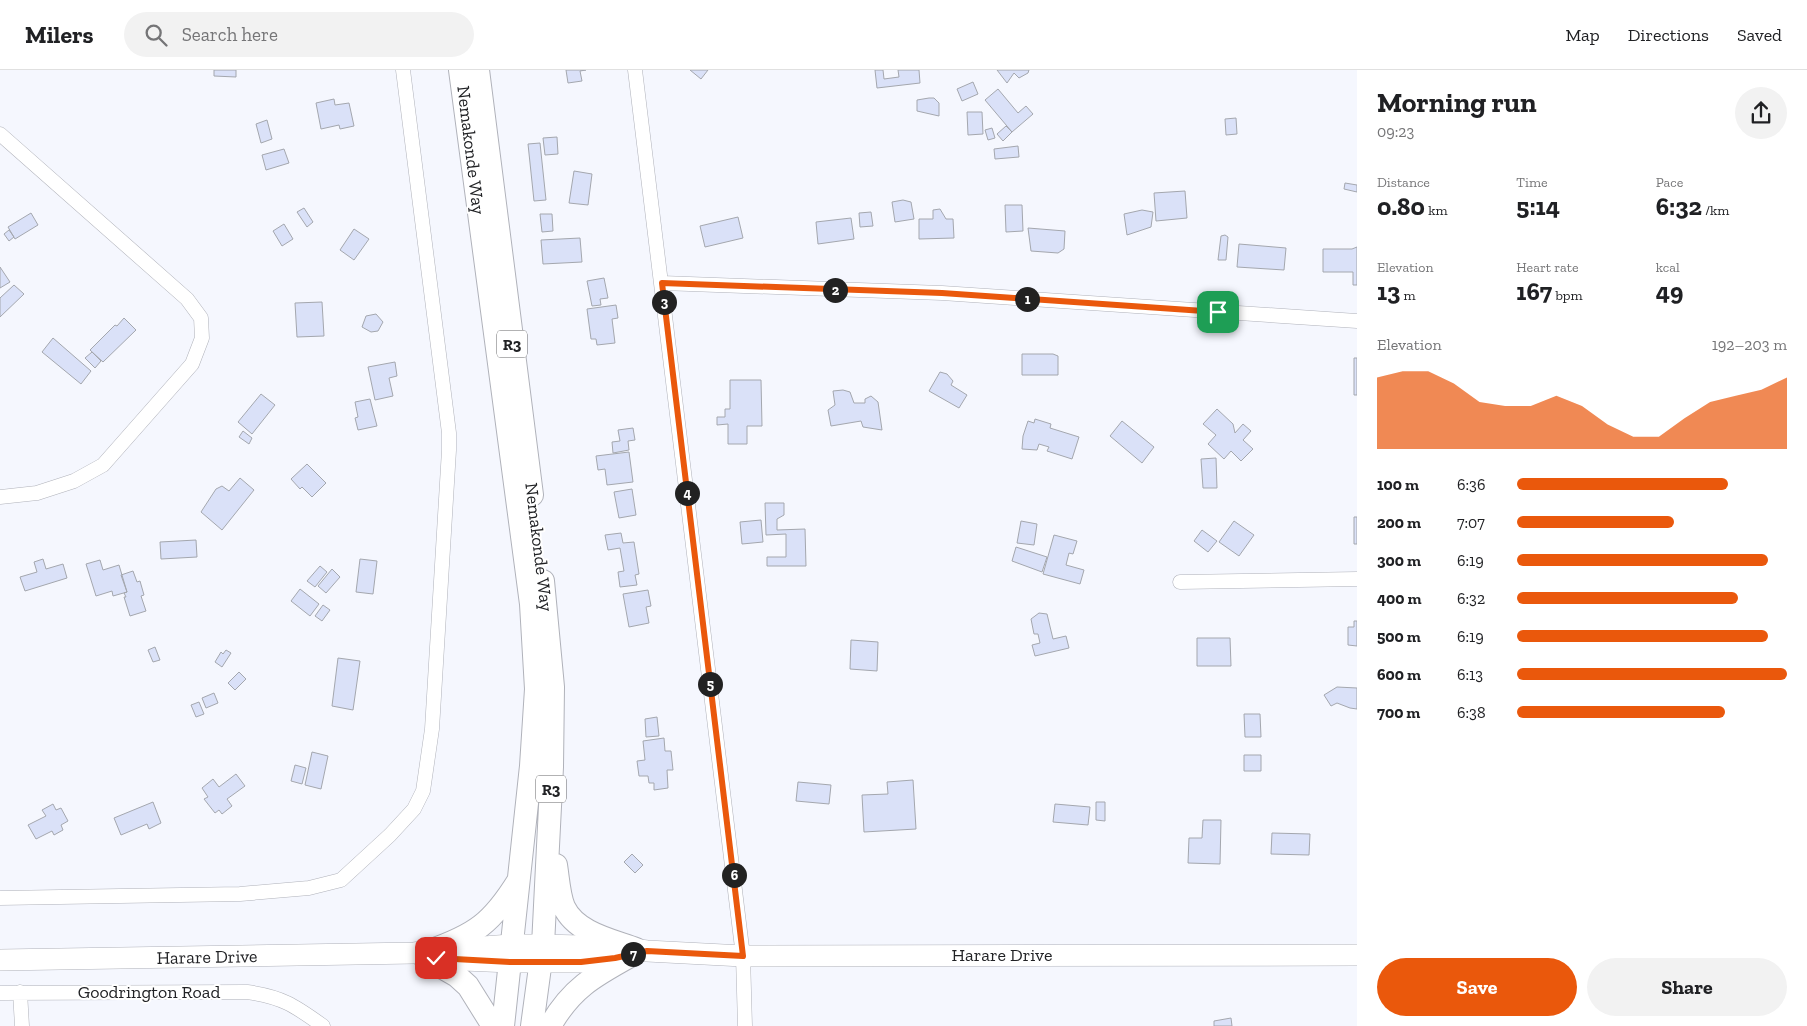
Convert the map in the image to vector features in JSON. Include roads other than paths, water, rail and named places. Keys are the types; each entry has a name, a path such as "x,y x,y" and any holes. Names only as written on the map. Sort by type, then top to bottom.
{"highway":[{"name":"Nemakonde Way","path":"460,70 529,594 536,689 520,879 502,1026"},
{"name":"Nemakonde Way","path":"478,70 548,617 553,687 552,767 542,953 532,1026"},
{"path":"549,827 564,906 568,912 582,926 595,934 639,951"},
{"path":"423,954 457,941 478,929 507,898 520,879"},
{"path":"550,1026 559,1009 584,984 639,951"},
{"path":"423,954 457,976 468,986 493,1026"}],"main road":[{"name":"Harare Drive","path":"0,960 542,953 600,960 639,951 743,956 1357,955"}],"street":[{"path":"0,898 240,894 309,888 343,878 390,836 414,809 419,800 423,791 432,729 449,433 403,70"},
{"path":"635,70 743,956 745,1026"},
{"path":"0,134 187,299 201,318 202,338 192,364 103,465 74,481 37,493 0,497"},
{"path":"662,283 942,293 1357,321"},
{"path":"1180,582 1357,579"},
{"path":"20,992 22,1026"},
{"name":"Goodrington Road","path":"0,993 247,992 270,995 295,1006 323,1026"}]}
